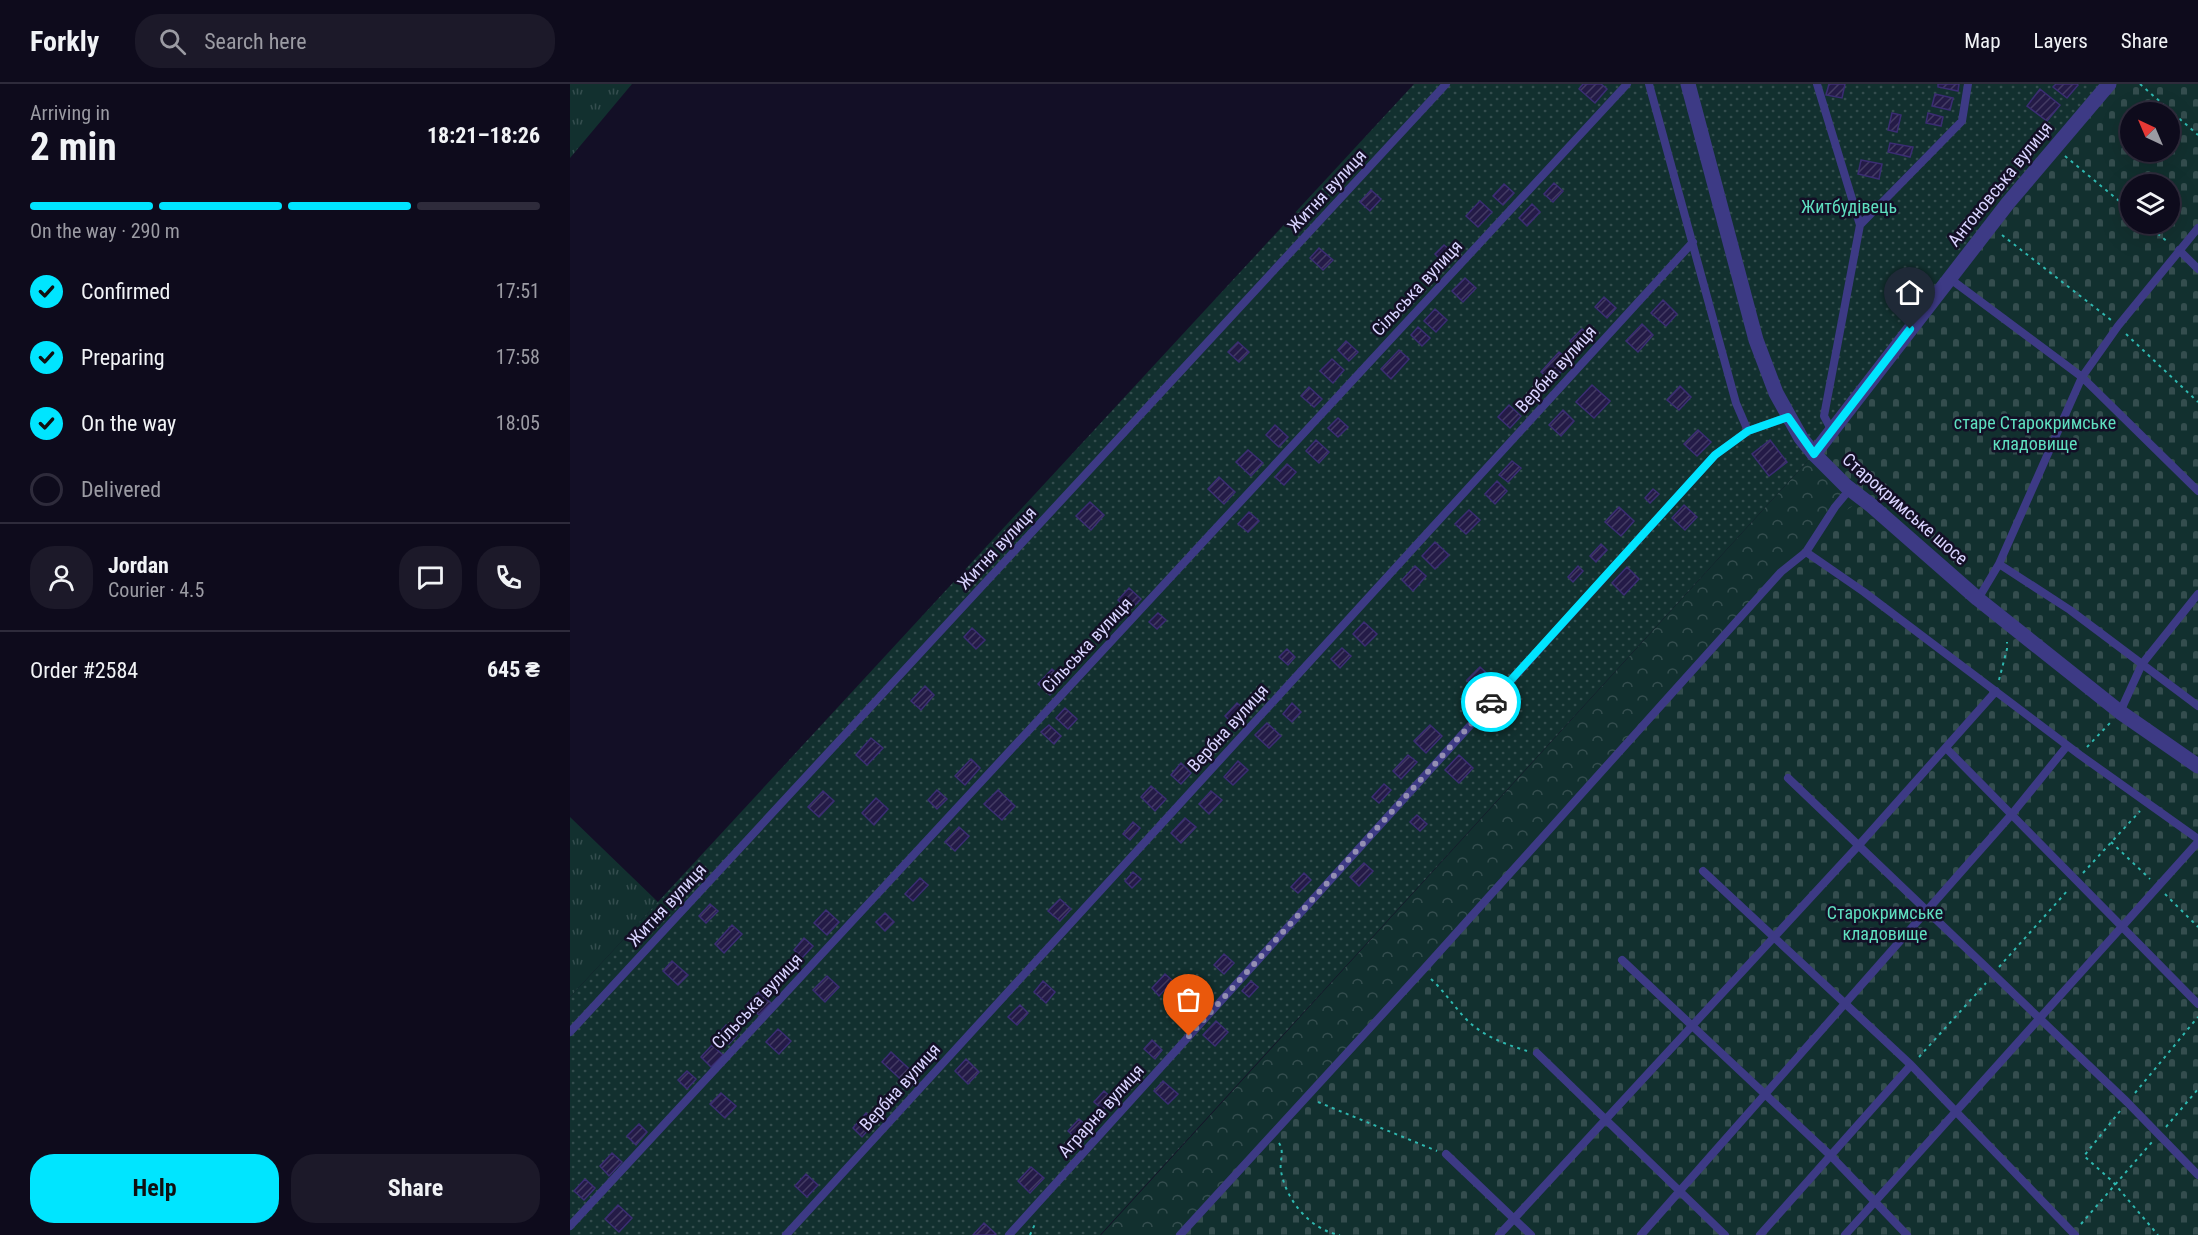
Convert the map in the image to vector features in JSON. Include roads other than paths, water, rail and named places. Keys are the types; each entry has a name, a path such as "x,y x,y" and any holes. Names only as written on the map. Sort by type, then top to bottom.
{"street":[{"name":"Старокримське шосе","path":"1688,84 1756,340 1773,386 1788,417 1814,454 1850,489 1978,599 2120,712 2198,766"},
{"name":"Антоновська вулиця","path":"1814,454 1990,226 2109,84"}],"lane":[{"name":"Житня вулиця","path":"570,1032 1446,84"},
{"name":"Сільська вулиця","path":"570,1226 1626,84"},
{"path":"1649,84 1736,403 1748,431"},
{"path":"1817,84 1860,225 1824,416 1832,430"},
{"path":"1860,225 1962,122 1968,84"},
{"path":"1978,599 1999,564 2082,377 2118,326 2198,228"},
{"name":"Вербна вулиця","path":"786,1235 1693,242"},
{"path":"2179,250 2198,269"},
{"path":"1949,278 2082,377 2198,491"},
{"name":"Аграрна вулиця","path":"1009,1235 1715,455 1748,431 1788,417"},
{"path":"1180,1235 1423,970 1781,572 1806,552 1835,507 1850,489"},
{"path":"1806,552 1864,592 2067,746 2198,840 1845,1235"},
{"path":"1999,564 2070,610 2198,706"},
{"path":"2120,712 2142,664 2198,594"},
{"path":"1499,1235 1996,692"},
{"path":"1641,1235 2012,814 2067,746"},
{"path":"1946,748 2198,1004"},
{"path":"1788,778 2127,1102 2198,1174"},
{"path":"1703,871 1911,1065 2074,1234"},
{"path":"1622,960 1831,1156 1907,1235"},
{"path":"1537,1053 1725,1235"},
{"path":"1760,1235 1911,1065"},
{"path":"1446,1154 1530,1235"}],"park label":[{"name":"Житбудівець","path":"1849,207"},
{"name":"старе Старокримське кладовище","path":"2035,433"},
{"name":"Старокримське кладовище","path":"1885,923"}]}
